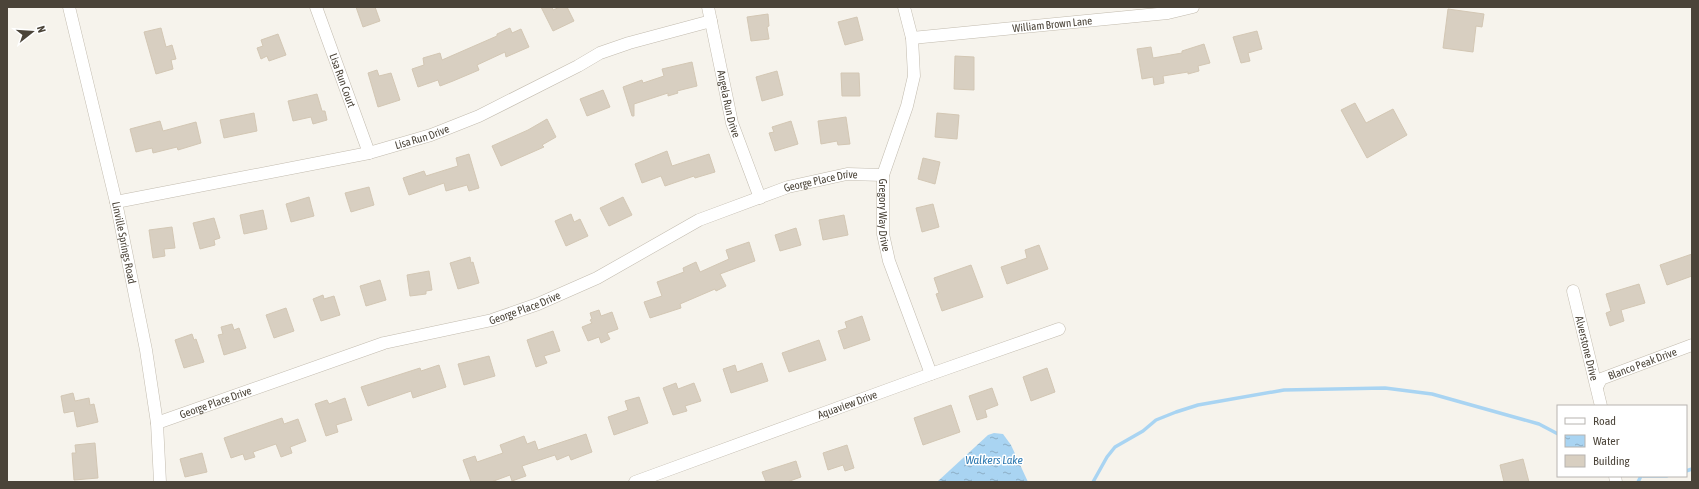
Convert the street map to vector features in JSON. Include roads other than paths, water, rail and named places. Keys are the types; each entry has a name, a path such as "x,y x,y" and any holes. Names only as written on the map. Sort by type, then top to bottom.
{"street":[{"name":"Linville Springs Road","path":"69,7 116,202 146,350 157,422 160,482"},
{"name":"Lisa Run Court","path":"316,7 369,153"},
{"name":"Angela Run Drive","path":"708,7 732,123 760,198"},
{"name":"Gregory Way Drive","path":"904,7 912,38 914,76 907,106 883,175 883,234 889,261 931,374"},
{"name":"William Brown Lane","path":"912,38 1168,13 1193,7"},
{"name":"Lisa Run Drive","path":"116,202 369,153 431,135 480,116 578,66 600,53 629,42 711,21"},
{"name":"George Place Drive","path":"157,422 384,343 492,320 538,304 597,278 699,220 788,187 840,176 864,174 883,175"},
{"name":"Alverstone Drive","path":"1573,291 1601,405"},
{"name":"Aquaview Drive","path":"635,482 1059,329"},
{"name":"Blanco Peak Drive","path":"1597,387 1601,379 1692,345"}],"water":[{"name":"Walkers Lake","path":"994,433 1003,434 1011,445 1028,482 937,482 988,435"}],"waterway":[{"path":"1093,482 1107,457 1115,447 1143,431 1156,420 1198,405 1284,390 1385,388 1432,394 1539,424 1557,433"},
{"path":"1687,471 1692,469"},
{"path":"1638,482 1640,477"}]}
